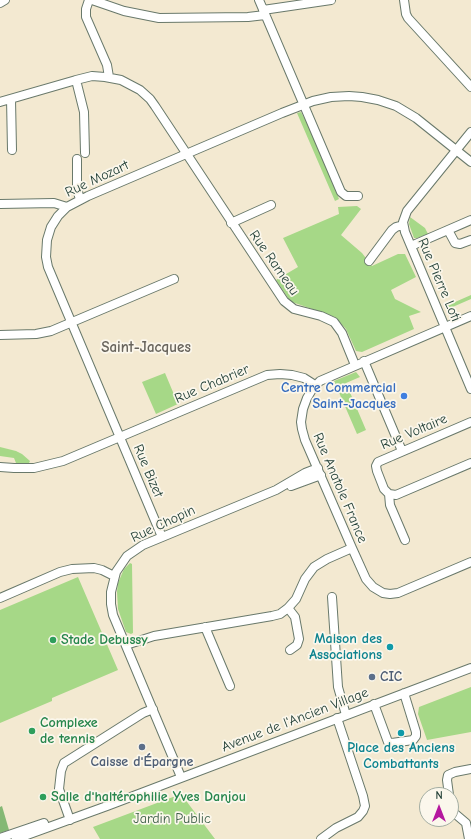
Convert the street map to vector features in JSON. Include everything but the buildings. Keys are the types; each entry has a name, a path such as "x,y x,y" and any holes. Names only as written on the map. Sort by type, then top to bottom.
{"street":[{"path":"0,3 5,0"},
{"path":"108,77 107,65 86,17 86,9 91,0 124,11 159,18 248,17 264,12 331,0"},
{"path":"259,0 341,192 346,196 358,196"},
{"path":"404,0 408,18 471,88"},
{"name":"Rue Rameau","path":"0,102 92,76 108,77 121,80 132,85 150,99 286,304 298,311 324,317 334,322 355,365"},
{"path":"76,80 84,108 85,153"},
{"name":"Rue Mozart","path":"120,438 49,272 46,257 47,240 51,227 58,216 67,207 186,154 303,105 321,99 340,96 358,96 378,100 396,106 412,116 471,162"},
{"path":"11,99 12,150"},
{"path":"369,261 392,230 403,225 405,214 471,132"},
{"path":"77,159 77,188 80,200"},
{"path":"0,204 54,203 67,207"},
{"path":"231,223 271,205"},
{"path":"411,246 471,220"},
{"name":"Rue Pierre Loti","path":"403,225 471,389"},
{"path":"448,230 455,243 459,244 471,240"},
{"path":"0,335 40,334 51,331 174,279"},
{"path":"315,385 324,379 364,361 471,316"},
{"path":"364,361 402,451"},
{"name":"Rue Chabrier","path":"0,467 29,468 54,464 120,438 267,375 292,375 304,378 315,385"},
{"name":"Rue Anatole France","path":"315,385 306,401 302,414 301,426 319,472 368,582 376,590 386,593 394,593 405,590 471,562"},
{"name":"Rue Voltaire","path":"389,494 384,489 377,471 376,466 380,461 471,422"},
{"name":"Rue Bizet","path":"120,438 162,537"},
{"path":"405,540 390,505 389,494 396,495 471,463"},
{"name":"Rue Chopin","path":"181,777 115,619 112,608 111,592 114,576 120,565 130,554 140,547 276,490 305,473 319,472"},
{"path":"126,646 150,637 272,616 283,612 296,599 314,567 327,559 352,548"},
{"path":"0,598 60,572 72,569 94,568 114,576"},
{"path":"332,597 338,687 346,715"},
{"path":"288,608 295,617 299,639 297,645 290,650"},
{"path":"205,627 230,686"},
{"name":"Avenue de l'Ancien Village","path":"0,838 129,797 471,668"},
{"path":"374,704 388,742 392,743 413,740 416,738 416,732 404,693"},
{"path":"70,817 59,785 64,763 143,713 153,709"},
{"path":"321,839 336,828 358,817 365,806 337,718"},
{"path":"447,787 446,780 448,775 471,769"},
{"name":"Avenue de l'Ancien Village","path":"16,839 70,817"},
{"path":"459,817 466,823 469,839"}],"green space":[{"path":"301,112 315,139 339,199 335,201 297,113"},
{"path":"357,206 361,209 341,235 362,253 372,266 398,254 405,254 416,277 391,290 395,299 421,312 409,316 414,329 362,352 356,351 346,329 335,317 292,302 276,280 298,267 283,238 339,214 338,207"},
{"path":"410,217 425,228 428,234 414,238 409,224"},
{"path":"471,295 471,299 448,309 446,306"},
{"path":"356,372 360,377 346,383 366,430 357,434 334,381"},
{"path":"165,373 178,404 156,414 142,382"},
{"path":"0,447 22,454 30,461 29,463 16,463 14,458 0,456"},
{"path":"130,563 132,564 133,633 131,634 126,632 118,609 117,592 118,583 124,569"},
{"name":"Stade Debussy","path":"78,577 118,670 52,698 52,701 0,723 0,610"},
{"path":"471,687 471,732 427,740 418,714 419,707"},
{"name":"Jardin Public","path":"181,794 215,839 100,839 93,827"},
{"path":"2,806 9,830 0,833 0,807"}],"place":[{"name":"Centre Commercial Saint-Jacques","path":"404,396"},
{"name":"Stade Debussy","path":"53,640"},
{"name":"Maison des Associations","path":"390,647"},
{"name":"CIC","path":"372,677"},
{"name":"Complexe de tennis","path":"32,731"},
{"name":"Place des Anciens Combattants","path":"401,733"},
{"name":"Caisse d'Épargne","path":"142,747"},
{"name":"Salle d'haltérophilie Yves Danjou","path":"43,797"}],"district":[{"name":"Saint-Jacques","path":"146,348"}]}
